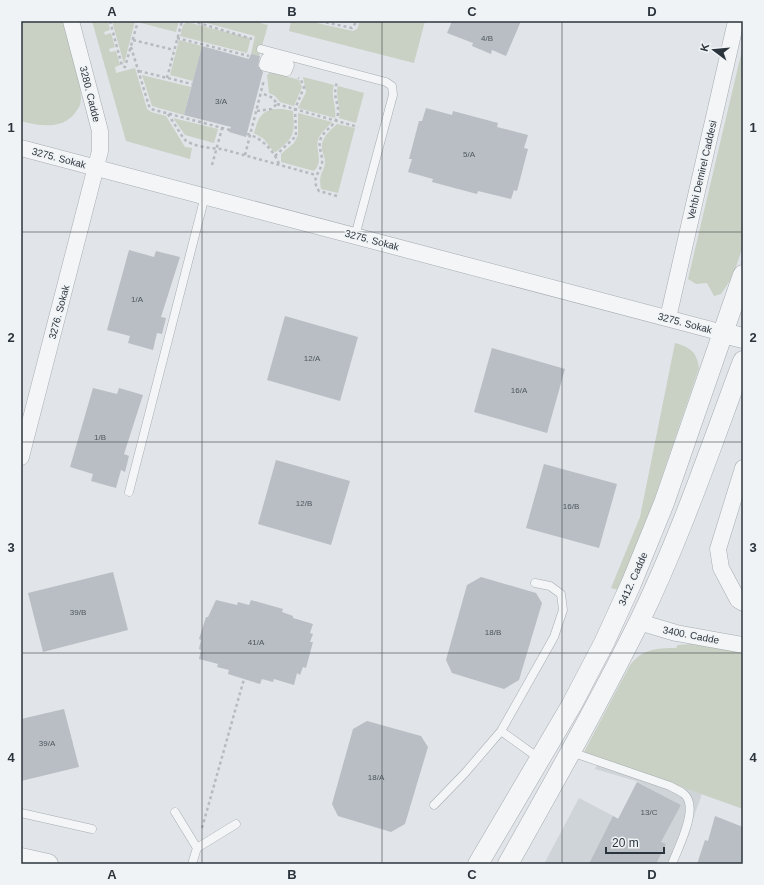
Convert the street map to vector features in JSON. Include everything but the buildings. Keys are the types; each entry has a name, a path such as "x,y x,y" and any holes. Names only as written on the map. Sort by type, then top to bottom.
{"street":[{"name":"3280. Cadde","path":"71,21 100,132 100,151 97,168"},
{"name":"Vehbi Demirel Caddesi","path":"668,318 736,21"},
{"name":"3275. Sokak","path":"21,148 723,333"},
{"name":"3276. Sokak","path":"21,457 97,168"},
{"name":"3412. Cadde","path":"478,864 571,706 617,614 648,545 664,503 743,275"},
{"path":"723,333 743,338"},
{"path":"508,864 571,752 639,622 687,511 743,361"},
{"path":"743,468 718,549 721,568 738,600 743,603"},
{"path":"617,614 639,622"},
{"name":"3400. Cadde","path":"639,622 676,633 743,645"},
{"path":"21,858 48,864"}],"lane":[{"path":"261,49 386,82 392,86 393,95 355,236"},
{"path":"129,492 205,196"},
{"path":"434,805 465,773 501,731 554,637 563,610 561,594 550,586 535,583"},
{"path":"501,731 540,759"},
{"path":"571,752 670,786 684,794 690,804 689,819 672,864"},
{"path":"175,812 197,848"},
{"path":"21,813 92,829"},
{"path":"192,864 197,848 236,824"}],"path":[{"path":"110,21 124,67 127,65 138,21"},
{"path":"167,78 182,21"},
{"path":"192,21 251,37 251,45"},
{"path":"320,21 352,28 355,26 357,21"},
{"path":"177,38 249,56 250,50"},
{"path":"133,40 174,50"},
{"path":"131,47 150,107 168,114 223,126 230,130"},
{"path":"245,155 248,135 257,111 266,69"},
{"path":"138,71 192,84"},
{"path":"275,156 296,136 295,109 303,93 304,84 301,80 292,76"},
{"path":"337,82 334,94 338,109 336,121 321,140 320,148 322,161 316,175 318,191 337,196"},
{"path":"261,93 273,98 277,104 358,127"},
{"path":"257,111 271,109 277,104"},
{"path":"168,114 186,141 245,155 316,175"},
{"path":"212,165 223,126"},
{"path":"248,135 263,142 275,156 279,165"},
{"path":"197,848 244,679"}],"shaded area":[{"path":"601,758 702,794 677,864 544,864 579,798 661,841 681,805 636,781 595,769"}],"green space":[{"path":"21,21 63,21 75,63 81,97 80,105 75,113 64,122 43,125 21,121"},
{"path":"92,21 108,21 110,30 104,32 105,35 111,33 115,47 109,49 110,52 116,51 120,65 115,67 116,73 135,68 147,109 151,112 166,116 185,147 192,148 190,159 126,141"},
{"path":"112,21 135,21 124,64"},
{"path":"141,21 179,21 176,32 141,23"},
{"path":"199,21 252,21 268,25 259,56 251,54 255,36"},
{"path":"291,21 308,21 353,31 357,29 360,21 425,21 414,63 289,31"},
{"path":"187,22 249,38 250,41 247,53 180,36 183,25"},
{"path":"179,40 202,46 193,81 170,75"},
{"path":"743,46 743,246 733,276 721,294 714,296 707,283 696,284 688,279"},
{"path":"271,72 299,80 302,87 294,106 280,102 275,96 269,93 267,75"},
{"path":"142,75 191,87 184,115 152,106"},
{"path":"303,77 334,85 333,94 335,118 298,108 306,92"},
{"path":"338,86 364,93 356,123 339,118 337,95"},
{"path":"273,109 293,111 294,119 293,130 290,138 276,152 273,151 264,139 254,133 262,115"},
{"path":"298,113 332,122 319,137 317,144 319,160 314,171 281,162 281,154 294,143 298,135"},
{"path":"173,118 218,129 214,143 185,135"},
{"path":"337,124 355,128 338,193 321,189 320,183 325,162 322,150 324,138"},
{"path":"675,343 685,346 692,351 697,358 699,368 643,532 619,590 611,588 640,517"},
{"path":"692,644 743,652 743,809 584,752 630,665 635,660 650,650 676,648 678,645"}]}
